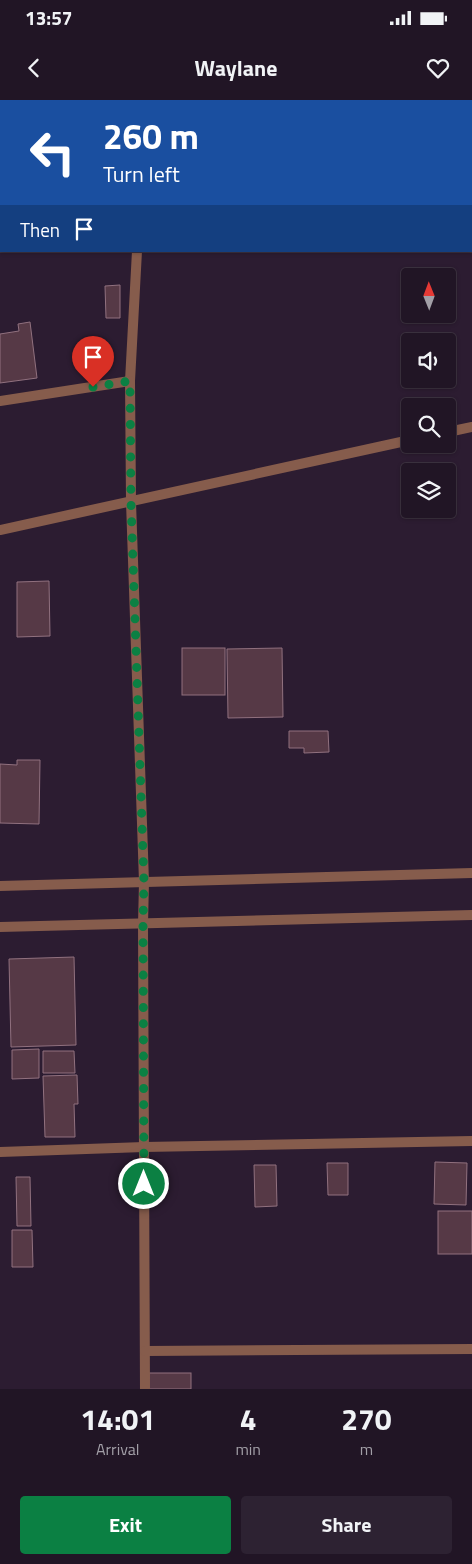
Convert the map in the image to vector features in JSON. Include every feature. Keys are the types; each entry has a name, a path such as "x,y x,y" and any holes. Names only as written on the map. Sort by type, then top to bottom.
{"street":[{"path":"137,252 130,381 131,502 144,882 145,1389"},
{"path":"0,401 130,381"},
{"path":"456,430 472,427"},
{"path":"0,530 401,442"},
{"path":"0,886 472,873"},
{"path":"0,927 472,915"},
{"path":"0,1152 144,1147 472,1141"},
{"path":"145,1351 472,1349"}],"building":[{"path":"120,285 120,318 106,318 105,286"},
{"path":"30,322 37,378 0,383 0,334 19,331 18,324"},
{"path":"49,581 50,636 17,637 17,582"},
{"path":"182,648 225,648 225,695 182,695"},
{"path":"282,648 283,717 228,718 227,649"},
{"path":"289,731 328,731 329,752 304,753 304,748 289,748"},
{"path":"17,760 40,760 39,824 0,823 0,764 17,765"},
{"path":"74,957 76,1045 11,1047 9,959"},
{"path":"39,1049 39,1078 12,1079 12,1050"},
{"path":"43,1051 74,1051 75,1073 43,1073"},
{"path":"77,1075 78,1104 74,1104 75,1137 45,1137 43,1076"},
{"path":"435,1162 467,1163 466,1205 434,1204"},
{"path":"327,1163 348,1163 348,1195 328,1195"},
{"path":"254,1165 276,1165 277,1206 255,1207"},
{"path":"16,1177 30,1177 31,1226 17,1226"},
{"path":"438,1211 472,1211 472,1254 438,1254"},
{"path":"12,1230 32,1230 33,1267 12,1267"},
{"path":"149,1373 191,1373 191,1389 149,1389"}],"route":[{"path":"93,387 130,381 131,502 144,882 144,1184"}]}
